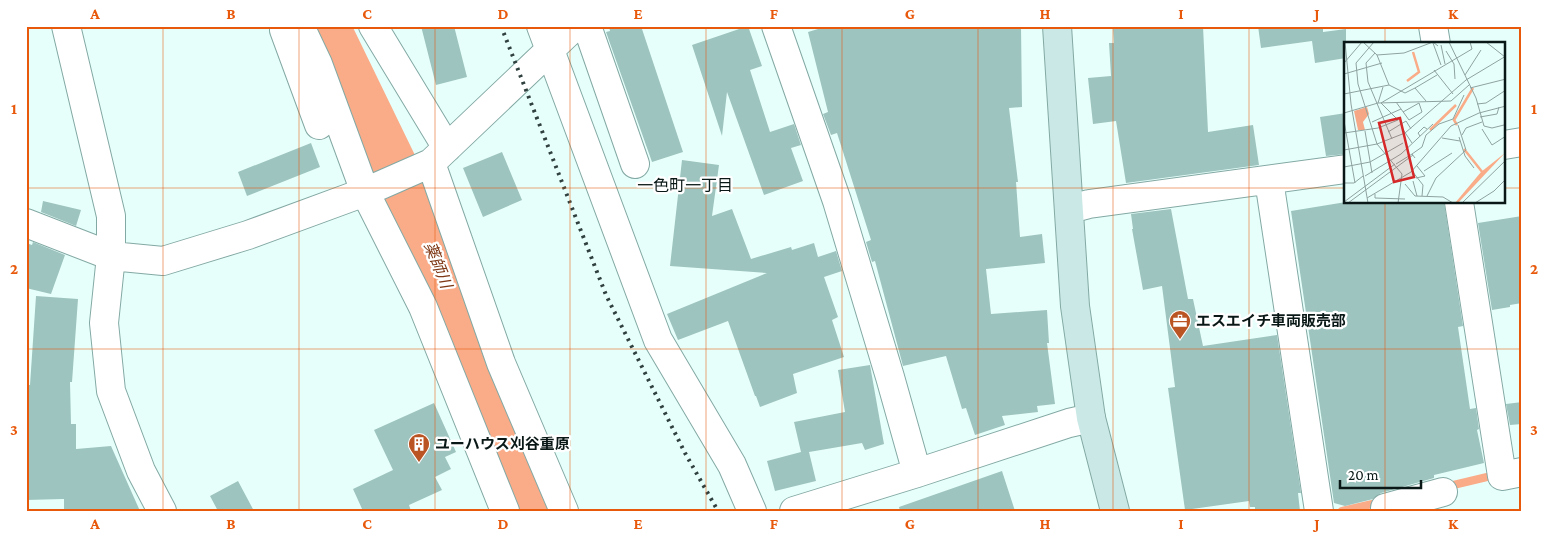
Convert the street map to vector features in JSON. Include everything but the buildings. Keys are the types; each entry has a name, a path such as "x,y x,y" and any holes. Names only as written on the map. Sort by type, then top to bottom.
{"street":[{"path":"66,26 111,216 111,256 104,323 111,391 141,471 162,511"},
{"path":"283,26 319,125"},
{"path":"300,26 318,64 365,192 423,307 505,511"},
{"path":"372,26 439,155 501,363 564,511"},
{"path":"26,223 111,256 162,261 248,236 365,192 439,155 545,38 576,26"},
{"path":"587,26 635,164"},
{"path":"776,26 837,201 917,473"},
{"path":"1057,26 1075,306 1092,418 1115,511"},
{"path":"1433,26 1436,42"},
{"path":"545,38 658,340 732,465 752,511"},
{"path":"1506,145 1522,142"},
{"path":"1070,210 1089,204 1344,169"},
{"path":"1269,180 1319,511"},
{"path":"1459,204 1502,476 1522,472"},
{"path":"794,511 1069,423 1092,418"},
{"path":"1382,510 1443,492"}],"waterway":[{"name":"薬師川","path":"325,26 425,232 535,511"},
{"path":"1445,487 1487,477"},
{"path":"1342,511 1381,502"}],"railway":[{"path":"501,26 606,295 685,453 718,511"}],"place":[{"name":"エスエイチ車両販売部","path":"1180,340"},
{"name":"ユーハウス刈谷重原","path":"419,463"}],"district":[{"name":"一色町一丁目","path":"685,185"}]}
